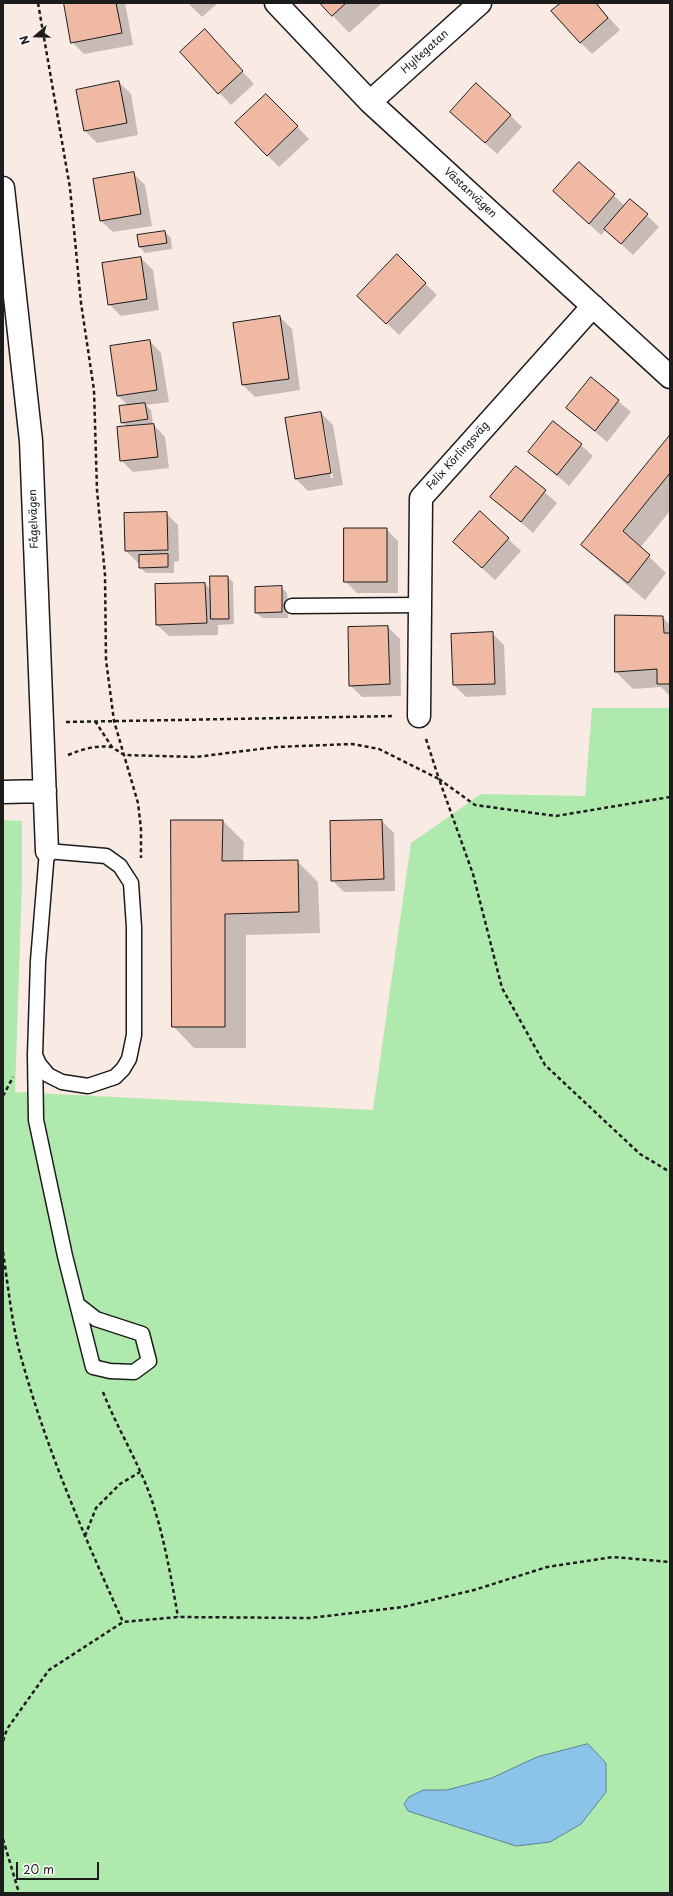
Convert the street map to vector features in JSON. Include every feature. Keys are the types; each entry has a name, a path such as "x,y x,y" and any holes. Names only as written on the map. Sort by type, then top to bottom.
{"street":[{"name":"Västanvägen","path":"276,3 370,102 670,377"},
{"name":"Hyltegatan","path":"370,102 480,3"},
{"name":"Fågelvägen","path":"3,188 31,441 43,722 46,852"},
{"name":"Felix Körlingsväg","path":"419,716 421,498 593,306"},
{"path":"3,792 45,781"}],"lane":[{"path":"292,606 420,605"},
{"path":"35,1055 39,1064 48,1075 62,1082 88,1086 114,1077 123,1069 130,1059 134,1035 134,927 131,883 120,866 106,856 46,852 38,961 35,1055 36,1120 65,1256 93,1367 110,1372 134,1372 149,1361 142,1334 96,1319 78,1305"}],"path":[{"path":"38,3 70,188 81,303 94,390 97,490 105,575 106,660 114,721 138,803 141,829 141,859"},
{"path":"43,722 419,716 439,779 473,874 502,988 545,1065 640,1154 670,1172"},
{"path":"95,721 112,747 124,755 196,757 276,747 352,744 379,750 439,779 475,805 556,816 670,797"},
{"path":"45,781 67,756 84,749 100,746 112,747"},
{"path":"3,1252 20,1355 33,1398 84,1536 123,1622"},
{"path":"93,1367 106,1401 151,1498 170,1570 178,1617"},
{"path":"84,1536 96,1508 120,1484 140,1472"},
{"path":"3,1741 7,1728 49,1670 123,1622 178,1617 310,1618 403,1607 474,1590 547,1568 606,1558 613,1557 670,1562"},
{"path":"3,1839 19,1893"}],"green space":[{"path":"592,708 670,708 670,1893 3,1893 3,820 22,821 22,882 15,1092 373,1110 411,843 481,794 585,796"}],"water":[{"path":"588,1744 606,1763 606,1792 581,1824 550,1842 516,1846 408,1811 404,1804 409,1797 423,1790 447,1790 492,1778 537,1757"}],"building":[{"path":"64,3 116,3 122,33 71,43"},
{"path":"320,3 346,3 332,16"},
{"path":"561,3 596,3 608,18 580,43 551,11"},
{"path":"205,29 243,71 218,94 180,52"},
{"path":"119,81 127,123 84,131 76,90"},
{"path":"476,83 511,115 485,143 450,112"},
{"path":"266,94 298,126 267,156 235,123"},
{"path":"579,162 615,194 589,224 553,191"},
{"path":"134,172 141,214 100,221 93,179"},
{"path":"630,199 648,214 621,244 604,229"},
{"path":"165,231 167,243 139,247 137,235"},
{"path":"397,254 426,283 386,324 357,296"},
{"path":"141,257 147,299 108,305 102,263"},
{"path":"280,316 289,379 242,385 233,323"},
{"path":"150,340 157,390 117,396 110,346"},
{"path":"591,377 619,400 595,431 566,408"},
{"path":"145,403 148,419 121,423 119,406"},
{"path":"321,412 331,473 295,479 285,418"},
{"path":"553,421 582,444 557,475 528,452"},
{"path":"154,424 158,457 120,461 117,427"},
{"path":"670,435 670,473 623,531 650,555 628,583 581,545"},
{"path":"516,466 546,490 521,522 490,497"},
{"path":"480,511 509,538 482,568 453,542"},
{"path":"167,512 168,550 125,551 124,513"},
{"path":"344,528 387,528 387,582 344,582"},
{"path":"168,554 168,567 139,568 139,555"},
{"path":"210,576 228,576 229,619 211,619"},
{"path":"205,583 207,623 156,625 155,584"},
{"path":"282,586 282,612 255,613 255,587"},
{"path":"615,615 663,616 664,633 670,633 670,684 657,684 657,669 615,672"},
{"path":"388,626 390,684 349,686 348,627"},
{"path":"493,632 495,684 453,685 451,634"},
{"path":"171,820 223,820 222,861 298,860 299,912 225,914 225,1027 172,1027"},
{"path":"382,820 384,879 331,881 330,821"}]}
